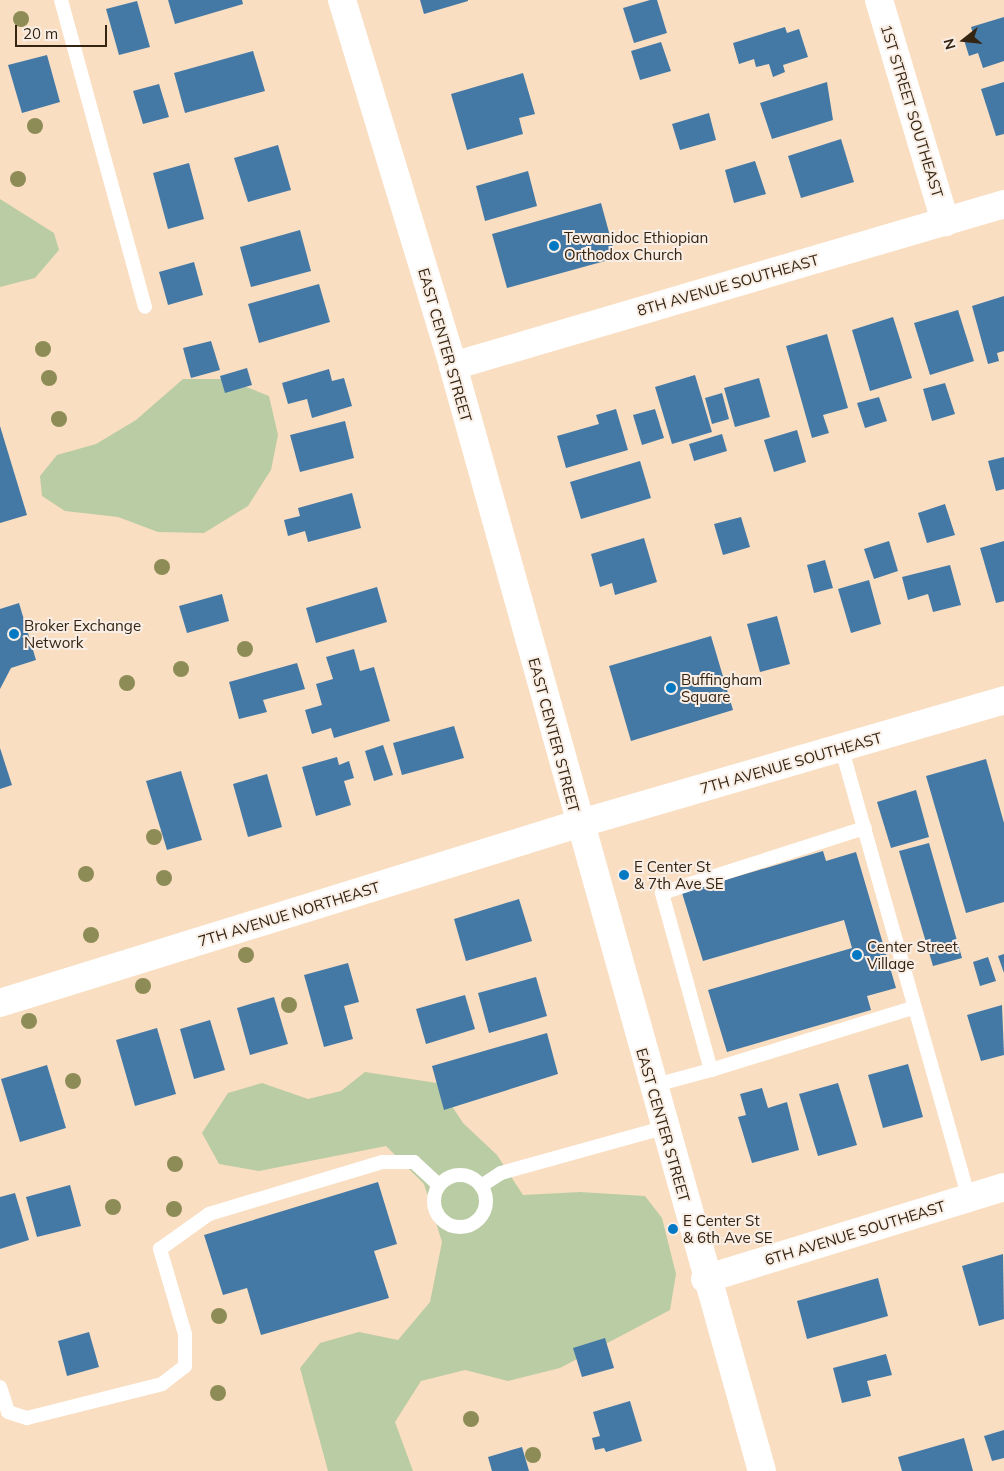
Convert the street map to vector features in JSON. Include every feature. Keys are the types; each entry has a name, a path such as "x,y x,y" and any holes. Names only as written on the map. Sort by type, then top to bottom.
{"street":[{"name":"EAST CENTER STREET","path":"342,0 453,366 705,1279 762,1471"},
{"name":"1ST STREET SOUTHEAST","path":"879,0 944,222"},
{"name":"8TH AVENUE SOUTHEAST","path":"453,366 1004,204"},
{"name":"7TH AVENUE SOUTHEAST","path":"578,824 842,750 1004,700"},
{"name":"7TH AVENUE NORTHEAST","path":"0,1003 578,824"},
{"name":"6TH AVENUE SOUTHEAST","path":"705,1279 1004,1187"}],"lane":[{"path":"61,0 145,306"},
{"path":"842,750 913,1008 969,1198"},
{"path":"712,1070 662,893 865,828"},
{"path":"652,1086 712,1070 913,1008"},
{"path":"481,1186 501,1173 663,1128"},
{"path":"0,1387 8,1412 27,1418 162,1384 185,1366 185,1334 160,1249 208,1214 382,1162 414,1162 439,1185"},
{"path":"463,1176 481,1186 486,1198 482,1214 462,1228 446,1224 436,1211 439,1185 463,1176"}],"green space":[{"path":"0,199 54,233 59,250 35,278 0,287"},
{"path":"183,379 226,379 269,396 278,435 271,470 248,506 204,533 158,532 118,517 65,511 42,496 40,476 57,455 96,444 136,420"},
{"path":"365,1072 437,1083 463,1123 497,1155 523,1195 580,1192 645,1196 662,1218 676,1274 670,1310 560,1368 508,1381 465,1370 421,1381 395,1422 413,1471 328,1471 300,1368 320,1343 359,1332 398,1340 430,1302 442,1242 424,1184 386,1146 259,1171 219,1164 202,1133 228,1093 262,1083 308,1099 341,1091"}],"building":[{"path":"168,0 242,0 243,4 175,24"},
{"path":"420,0 468,0 468,1 424,14"},
{"path":"650,0 657,0 667,33 634,43 623,8"},
{"path":"137,1 150,47 119,55 106,9"},
{"path":"1004,17 1004,61 983,68 978,53 969,56 964,40 974,37 971,27"},
{"path":"785,27 787,33 799,29 808,57 783,65 785,72 773,77 769,64 756,67 754,59 739,64 733,43"},
{"path":"661,42 671,71 640,80 631,51"},
{"path":"253,51 265,91 185,113 174,73"},
{"path":"47,55 60,102 22,113 8,65"},
{"path":"523,73 535,114 519,118 523,134 467,150 451,94"},
{"path":"827,82 833,120 772,139 760,103"},
{"path":"1004,82 1004,134 996,136 981,89"},
{"path":"159,84 169,117 143,124 133,91"},
{"path":"709,113 716,140 680,150 672,124"},
{"path":"841,139 854,182 801,198 788,156"},
{"path":"278,145 291,190 248,202 234,158"},
{"path":"755,161 766,194 734,203 725,170"},
{"path":"189,163 204,219 168,229 153,173"},
{"path":"528,171 537,206 485,221 476,186"},
{"name":"Tewanidoc Ethiopian Orthodox Church","path":"601,203 616,258 507,288 492,234"},
{"path":"300,230 311,271 251,287 240,247"},
{"path":"194,262 203,295 168,305 159,272"},
{"path":"319,284 330,322 259,343 248,304"},
{"path":"1004,296 1004,351 997,353 999,361 988,364 972,306"},
{"path":"958,310 974,361 930,375 914,323"},
{"path":"893,317 912,378 870,391 852,330"},
{"path":"827,334 848,408 823,415 829,433 812,438 786,346"},
{"path":"211,341 220,370 191,378 183,348"},
{"path":"247,368 252,385 225,393 220,376"},
{"path":"329,369 332,381 344,378 352,406 312,418 307,399 288,404 282,383"},
{"path":"695,375 712,432 672,444 655,387"},
{"path":"759,378 770,417 735,427 724,388"},
{"path":"945,383 955,414 932,421 923,389"},
{"path":"722,393 729,419 712,424 705,398"},
{"path":"879,397 887,421 865,428 857,403"},
{"path":"616,409 628,450 566,468 557,436 599,424 596,415"},
{"path":"655,409 664,438 642,445 633,415"},
{"path":"345,421 354,458 300,472 290,435"},
{"path":"0,426 27,515 0,523"},
{"path":"797,430 806,462 774,472 764,440"},
{"path":"722,434 727,451 694,461 689,444"},
{"path":"1004,457 1004,489 996,491 988,461"},
{"path":"640,461 651,498 581,519 570,482"},
{"path":"352,493 361,528 308,542 305,531 288,536 284,520 300,516 298,508"},
{"path":"945,504 955,535 927,543 918,513"},
{"path":"741,517 750,547 723,555 714,524"},
{"path":"644,538 657,582 615,595 612,583 600,587 591,554"},
{"path":"889,541 898,571 874,579 864,549"},
{"path":"1004,541 1004,601 996,603 980,548"},
{"path":"825,560 833,588 814,593 807,565"},
{"path":"950,565 961,605 933,612 928,594 908,600 902,577"},
{"path":"869,580 881,624 851,633 838,589"},
{"path":"377,587 387,622 316,643 306,608"},
{"path":"222,594 229,621 187,633 179,606"},
{"name":"Broker Exchange Network","path":"19,603 36,660 11,668 0,689 0,609"},
{"path":"777,616 790,664 760,672 747,624"},
{"name":"Buffingham Square","path":"711,636 733,710 631,741 609,666"},
{"path":"354,649 360,671 374,667 390,721 334,738 331,728 312,734 305,710 322,705 316,684 333,679 326,657"},
{"path":"297,663 305,689 263,700 267,712 239,719 229,682"},
{"path":"454,726 464,758 402,775 393,743"},
{"path":"383,745 393,775 374,781 365,751"},
{"path":"0,748 12,785 0,789"},
{"path":"337,757 339,765 349,761 354,778 344,781 351,805 316,816 302,767"},
{"path":"986,759 1004,823 1004,902 966,913 926,776"},
{"path":"181,771 202,840 167,850 146,781"},
{"path":"267,774 282,827 248,837 233,784"},
{"path":"916,790 929,837 891,848 877,802"},
{"path":"929,843 962,958 933,966 899,851"},
{"name":"Center Street Village","path":"823,851 826,861 856,852 896,988 867,996 871,1010 727,1052 708,990 852,948 844,920 703,961 682,893"},
{"path":"519,899 532,941 466,961 454,919"},
{"path":"1004,954 1004,973 998,956"},
{"path":"988,957 996,981 980,986 973,962"},
{"path":"348,963 359,1002 344,1006 353,1039 324,1047 304,975"},
{"path":"536,977 547,1016 489,1033 478,993"},
{"path":"465,995 475,1029 426,1044 416,1009"},
{"path":"274,997 288,1044 250,1055 237,1008"},
{"path":"1002,1005 1004,1055 981,1061 967,1015"},
{"path":"210,1020 225,1070 194,1079 180,1029"},
{"path":"157,1028 176,1094 135,1106 116,1040"},
{"path":"547,1033 558,1074 444,1110 432,1066"},
{"path":"908,1064 923,1117 883,1128 868,1075"},
{"path":"47,1065 66,1128 20,1142 1,1079"},
{"path":"838,1083 857,1145 818,1156 799,1094"},
{"path":"762,1088 768,1108 787,1102 799,1150 752,1163 738,1117 746,1115 740,1094"},
{"path":"378,1182 397,1244 374,1251 389,1298 261,1335 247,1288 223,1295 204,1235"},
{"path":"70,1185 81,1226 37,1237 26,1197"},
{"path":"15,1193 29,1240 0,1249 0,1197"},
{"path":"1003,1254 1004,1319 979,1326 962,1266"},
{"path":"878,1278 888,1316 807,1339 797,1301"},
{"path":"89,1332 99,1367 67,1376 58,1341"},
{"path":"605,1338 614,1368 582,1377 573,1348"},
{"path":"886,1354 892,1375 867,1381 871,1396 842,1403 833,1368"},
{"path":"630,1401 642,1441 606,1452 604,1448 595,1450 592,1438 600,1436 593,1412"},
{"path":"1004,1430 1004,1458 992,1461 984,1436"},
{"path":"964,1438 973,1471 902,1471 898,1457"},
{"path":"522,1447 529,1471 492,1471 488,1457"}],"place":[{"name":"Tewanidoc Ethiopian Orthodox Church","path":"554,246"},
{"name":"Broker Exchange Network","path":"14,634"},
{"name":"Buffingham Square","path":"671,688"},
{"name":"E Center St & 7th Ave SE","path":"624,875"},
{"name":"Center Street Village","path":"857,955"},
{"name":"E Center St & 6th Ave SE","path":"673,1229"}]}
